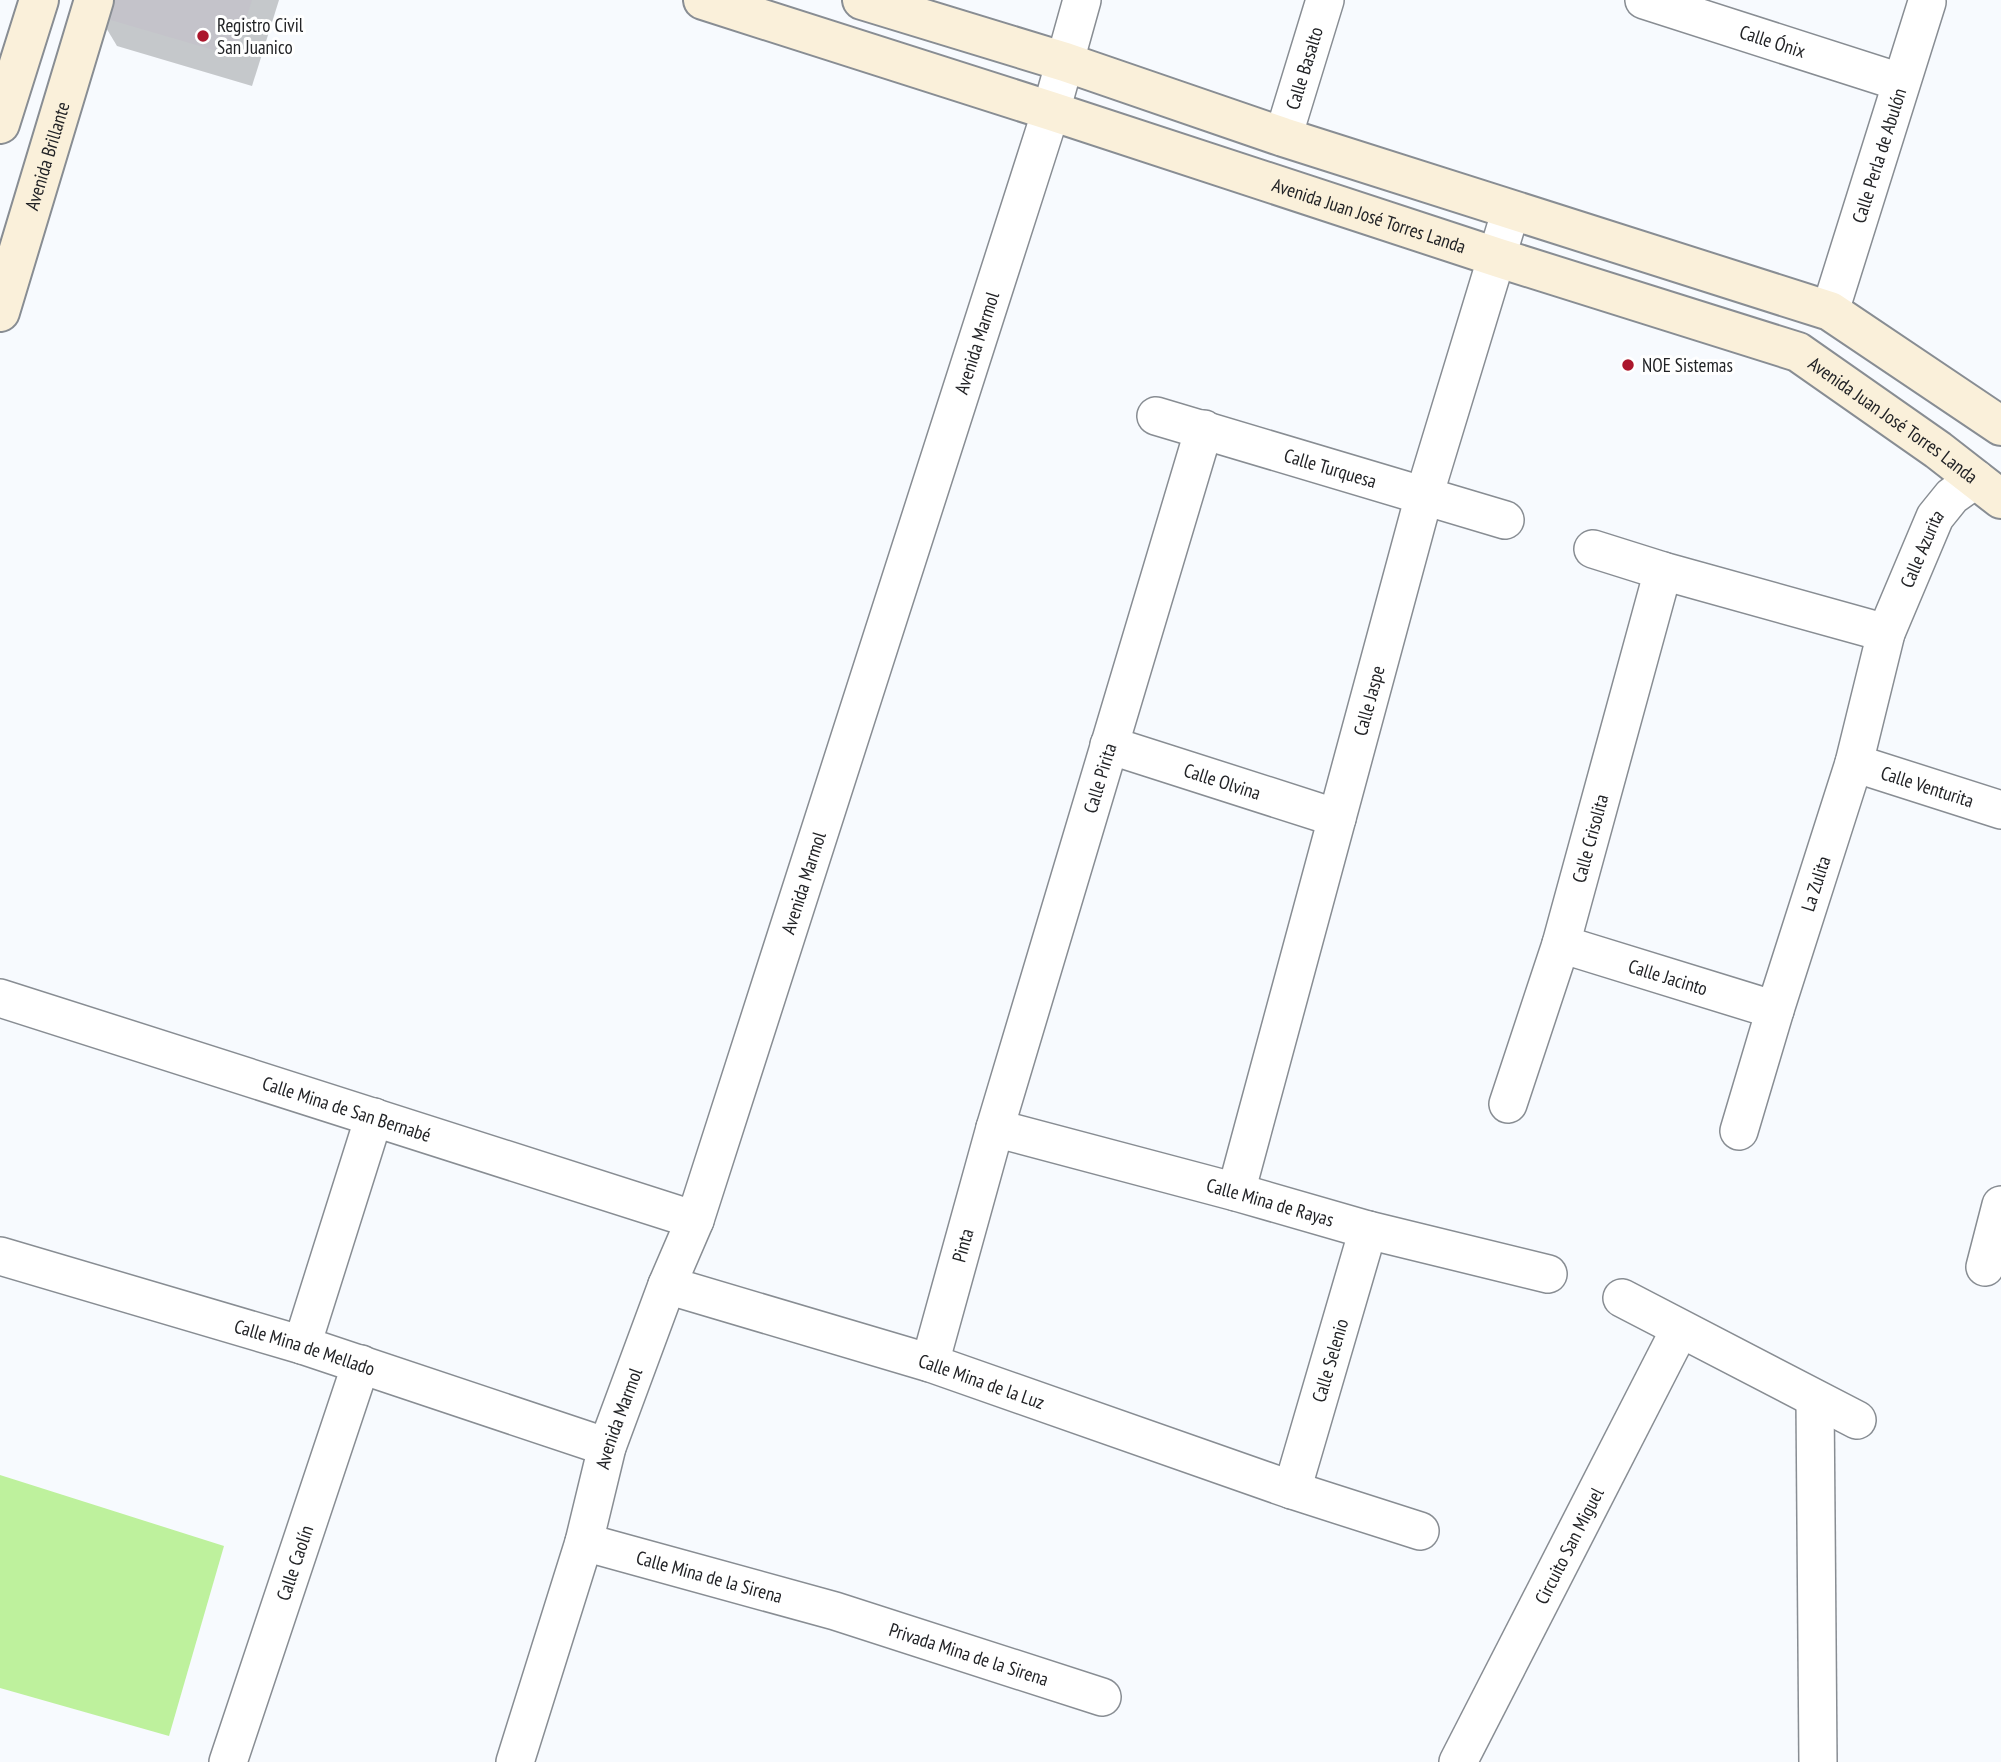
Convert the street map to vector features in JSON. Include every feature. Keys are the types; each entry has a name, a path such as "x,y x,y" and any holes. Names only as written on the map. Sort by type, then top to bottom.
{"main road":[{"path":"0,124 39,0"},
{"name":"Avenida Brillante","path":"0,312 94,0"},
{"name":"Avenida Juan José Torres Landa","path":"703,0 1798,352 1993,477"},
{"path":"862,0 1065,62 1283,137 1830,311 2001,426"}],"street":[{"name":"Avenida Marmol","path":"515,1762 584,1542 607,1447 667,1286 695,1220 1051,111 1082,0"},
{"name":"Calle Basalto","path":"1283,137 1325,0"},
{"name":"Calle Ónix","path":"1644,0 1900,82"},
{"name":"Calle Perla de Abulón","path":"1830,311 1927,2"},
{"name":"Calle Jaspe","path":"1236,1192 1424,496 1499,258 1511,210"},
{"name":"Calle Turquesa","path":"1156,416 1505,520"},
{"name":"Calle Pirita","path":"995,1128 1204,429"},
{"name":"Calle Azurita","path":"1886,633 1935,517 1952,496 1993,477"},
{"path":"1593,549 1886,633"},
{"name":"Calle Crisolita","path":"1508,1104 1561,944 1664,571"},
{"name":"La Zulita","path":"1740,1131 1774,1010 1854,763 1886,633"},
{"name":"Calle Olvina","path":"1109,745 1337,818"},
{"name":"Calle Venturita","path":"1854,763 2001,810"},
{"name":"Calle Jacinto","path":"1561,944 1774,1010"},
{"name":"Calle Mina de San Bernabé","path":"0,998 695,1220"},
{"path":"302,1345 374,1117"},
{"name":"Calle Mina de Rayas","path":"995,1128 1368,1230 1548,1274"},
{"name":"Pinta","path":"930,1363 995,1128"},
{"path":"1985,1267 2001,1205"},
{"name":"Calle Selenio","path":"1292,1490 1368,1230"},
{"name":"Calle Mina de Mellado","path":"0,1256 302,1345 607,1447"},
{"name":"Calle Mina de la Luz","path":"667,1286 930,1363 1292,1490 1420,1531"},
{"path":"1622,1298 1857,1420"},
{"name":"Circuito San Miguel","path":"1458,1762 1680,1329"},
{"name":"Calle Caolín","path":"228,1762 361,1364"},
{"path":"1815,1399 1818,1762"},
{"name":"Calle Mina de la Sirena","path":"584,1542 835,1611"},
{"name":"Privada Mina de la Sirena","path":"835,1611 1102,1697"}],"green space":[{"path":"0,1475 224,1546 169,1736 0,1688"}],"building":[{"name":"Registro Civil San Juanico","path":"102,0 252,0 234,56 97,16"}],"place":[{"name":"Registro Civil San Juanico","path":"203,36"},
{"name":"NOE Sistemas","path":"1628,365"}]}
